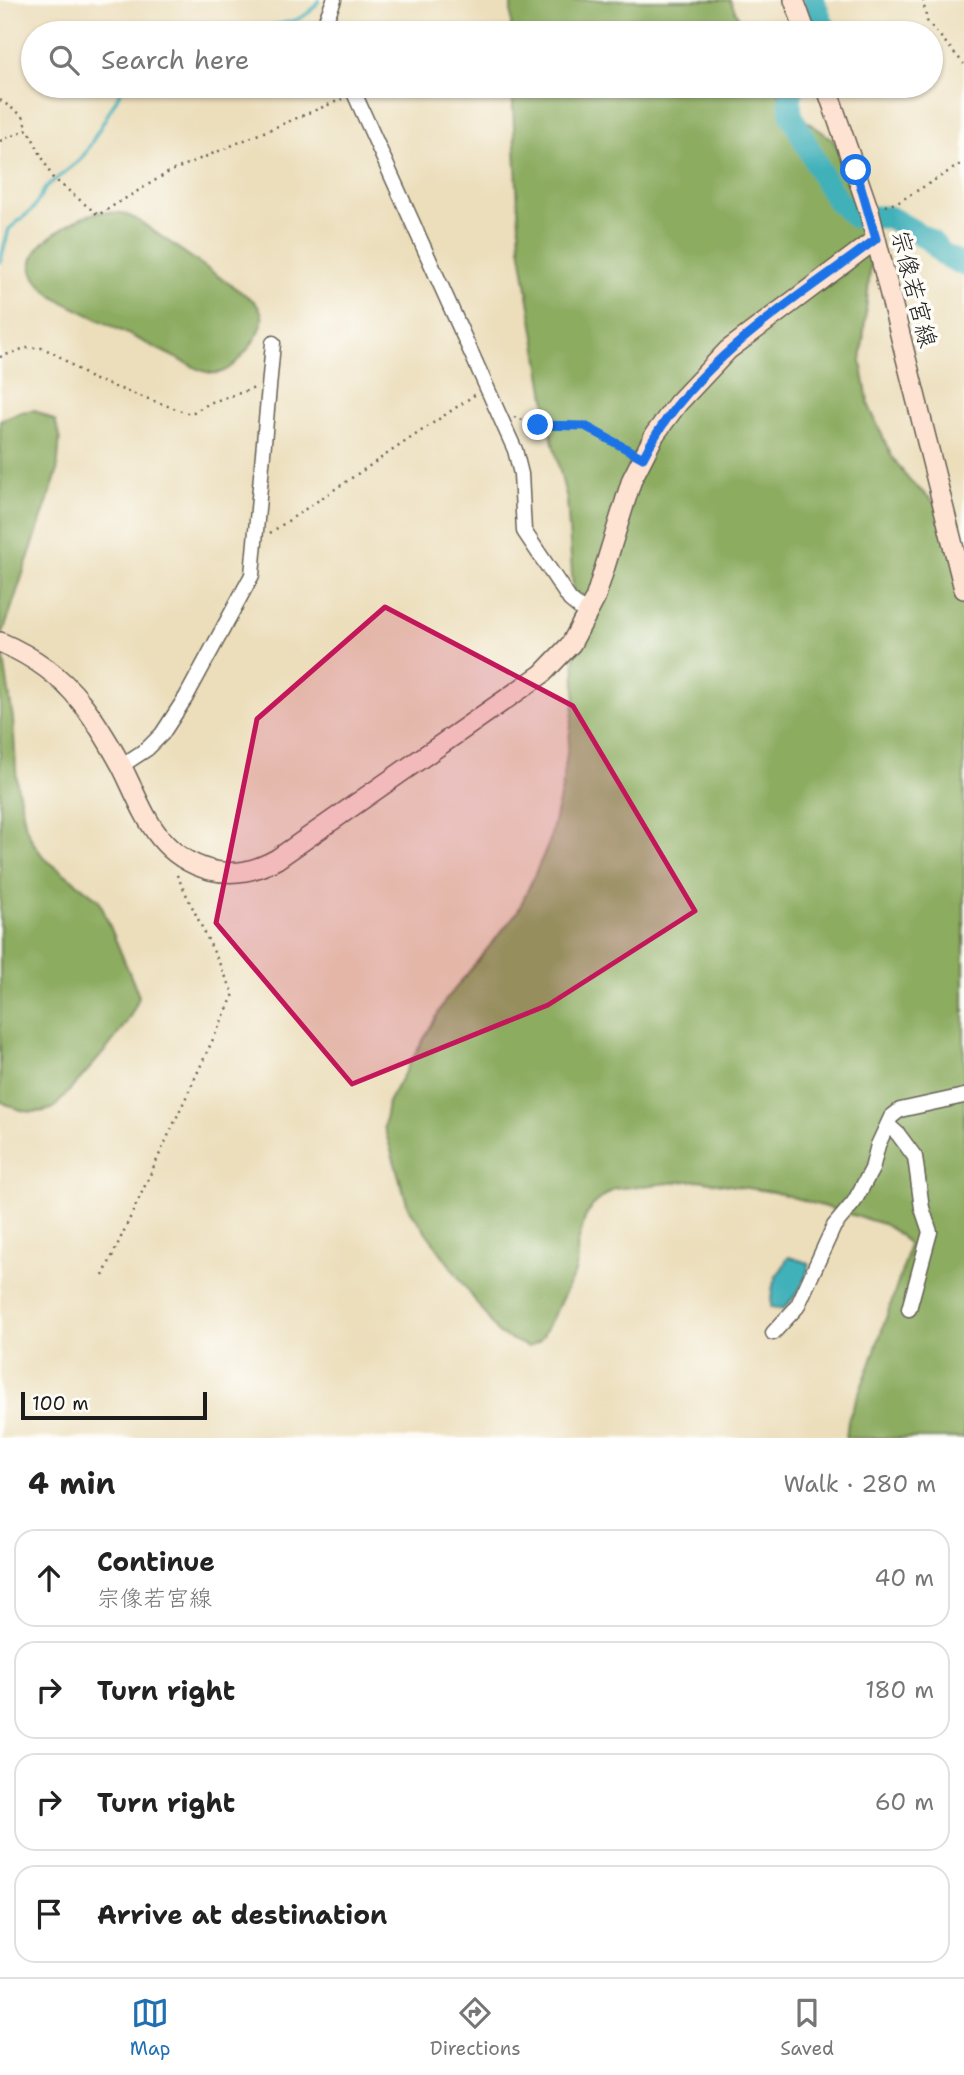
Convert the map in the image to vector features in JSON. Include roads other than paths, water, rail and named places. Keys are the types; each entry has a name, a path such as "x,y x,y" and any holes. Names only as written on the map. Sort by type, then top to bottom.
{"street":[{"path":"326,21 334,0"},
{"path":"794,0 802,21"},
{"path":"357,98 515,450 521,474 524,531 570,600 586,614"},
{"name":"宗像若宮線","path":"830,98 869,211 964,589"},
{"path":"0,642 19,650 45,667 79,700 106,738 147,821 168,848 196,866 215,871 237,873 257,869 277,859 542,674 570,644 595,599 632,479 655,434 678,403 728,351 876,239"},
{"path":"121,766 147,749 162,734 186,697 252,575 273,343"},
{"path":"773,1333 797,1307 834,1226 854,1202 872,1169 878,1145 891,1117 900,1111 964,1096"},
{"path":"888,1125 915,1157 922,1208 930,1232 909,1309"}],"water":[{"path":"789,1257 809,1263 806,1275 796,1294 783,1309 771,1307 775,1278"}],"waterway":[{"path":"291,21 304,16 319,0"},
{"path":"813,0 822,21"},
{"path":"0,262 9,229 33,209 46,187 79,161 117,98"},
{"path":"790,98 791,114 838,201 855,217 889,217 931,241 944,255 964,265"}]}
